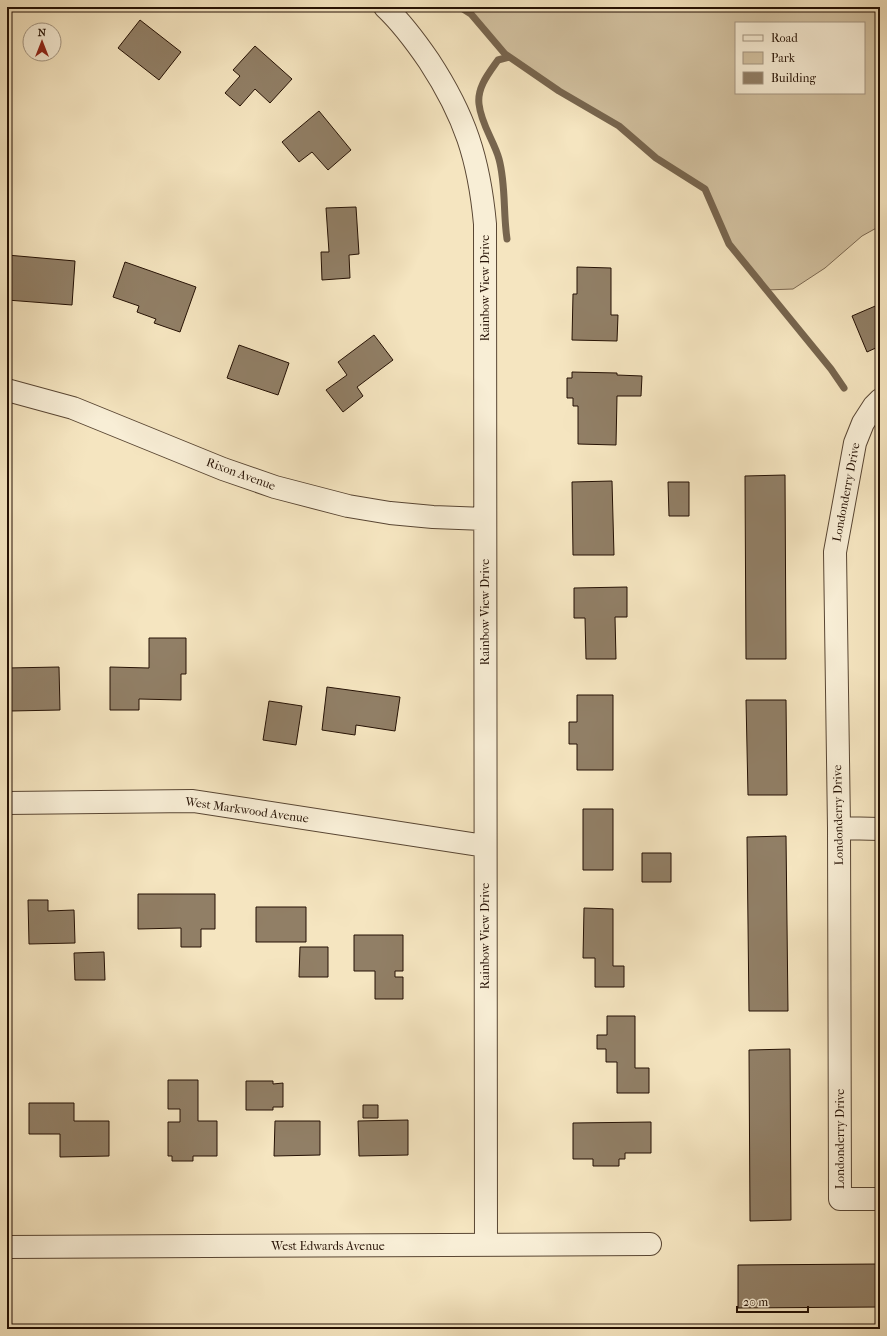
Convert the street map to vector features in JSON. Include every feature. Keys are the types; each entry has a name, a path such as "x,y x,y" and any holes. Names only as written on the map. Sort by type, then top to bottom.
{"street":[{"name":"Rainbow View Drive","path":"385,7 410,34 446,89 462,119 478,170 482,192 486,247 486,1245"},
{"name":"Rixon Avenue","path":"7,390 78,410 224,469 275,487 348,506 390,513 433,517 485,519"},
{"name":"Londonderry Drive","path":"880,400 874,406 863,423 855,443 835,552 839,828 840,1199 880,1199"},
{"name":"West Markwood Avenue","path":"7,804 194,801 485,846"},
{"path":"839,828 880,829"},
{"name":"West Edwards Avenue","path":"7,1247 650,1244"}],"green space":[{"path":"460,7 880,7 880,226 862,236 825,268 793,289 766,290 729,244 705,189 656,158 619,126 559,91 505,54 471,14"}],"building":[{"path":"140,20 181,52 159,80 118,48"},
{"path":"255,46 292,79 270,103 255,89 240,106 225,93 240,76 233,70"},
{"path":"319,111 351,150 328,170 312,152 299,162 282,142"},
{"path":"356,207 359,254 349,255 350,278 322,280 321,252 329,252 326,208"},
{"path":"7,255 75,261 72,305 7,300"},
{"path":"125,262 196,287 180,332 154,323 156,319 137,312 139,306 113,297"},
{"path":"577,267 611,268 611,315 618,315 617,341 572,340 573,294 577,294"},
{"path":"880,304 880,346 867,352 852,316"},
{"path":"374,335 393,360 357,387 363,396 343,412 326,390 347,375 338,362"},
{"path":"239,345 289,363 278,395 227,378"},
{"path":"572,372 617,373 617,375 642,376 641,396 617,396 616,445 578,444 578,406 573,406 573,398 567,398 567,378 572,378"},
{"path":"785,475 786,659 746,659 745,476"},
{"path":"612,481 614,555 573,555 572,482"},
{"path":"668,482 689,482 689,516 669,516"},
{"path":"627,587 627,617 615,617 616,659 586,659 585,618 574,618 574,588"},
{"path":"149,638 186,638 186,674 181,674 181,700 139,699 139,710 110,710 110,667 149,668"},
{"path":"59,667 60,710 11,711 11,702 7,703 7,668"},
{"path":"327,687 400,697 395,731 356,725 355,735 322,730"},
{"path":"577,695 613,695 613,770 577,770 577,744 569,744 569,722 577,722"},
{"path":"746,700 786,700 787,795 748,795"},
{"path":"269,701 302,706 296,745 263,740"},
{"path":"583,809 613,809 613,870 583,870"},
{"path":"786,836 788,1011 749,1011 747,837"},
{"path":"642,853 671,853 671,882 642,882"},
{"path":"138,894 215,894 215,929 201,929 201,947 181,947 181,928 138,929"},
{"path":"28,900 48,900 48,911 74,910 75,943 29,944"},
{"path":"256,907 306,907 306,942 256,942"},
{"path":"584,908 613,909 613,966 624,966 624,987 595,987 595,958 583,958"},
{"path":"354,935 403,935 403,971 395,971 395,977 403,977 403,999 375,999 375,971 354,971"},
{"path":"300,947 328,947 328,977 299,977"},
{"path":"104,952 105,980 75,980 74,953"},
{"path":"607,1016 635,1016 635,1068 649,1068 649,1093 617,1093 617,1062 606,1062 606,1049 597,1049 597,1035 607,1035"},
{"path":"790,1049 791,1220 750,1221 749,1050"},
{"path":"168,1080 198,1080 198,1121 217,1121 217,1156 193,1156 193,1161 172,1161 172,1156 168,1156 168,1122 180,1122 180,1109 168,1109"},
{"path":"246,1081 273,1081 273,1084 283,1083 283,1107 273,1107 273,1110 246,1110"},
{"path":"29,1103 74,1103 74,1121 109,1121 109,1156 60,1157 60,1134 29,1134"},
{"path":"363,1105 378,1105 378,1118 363,1118"},
{"path":"408,1120 408,1155 359,1156 358,1121"},
{"path":"275,1121 320,1121 320,1155 274,1156"},
{"path":"651,1122 651,1153 625,1153 625,1159 619,1159 619,1166 593,1166 593,1159 573,1159 573,1123"},
{"path":"880,1264 880,1307 738,1308 738,1265"}],"waterway":[{"path":"460,7 471,14 505,54 559,91 619,126 656,158 705,189 729,244 831,369 844,388"},
{"path":"507,239 504,189 501,169 497,152 482,118 479,98 484,80 498,60 509,57"}]}
